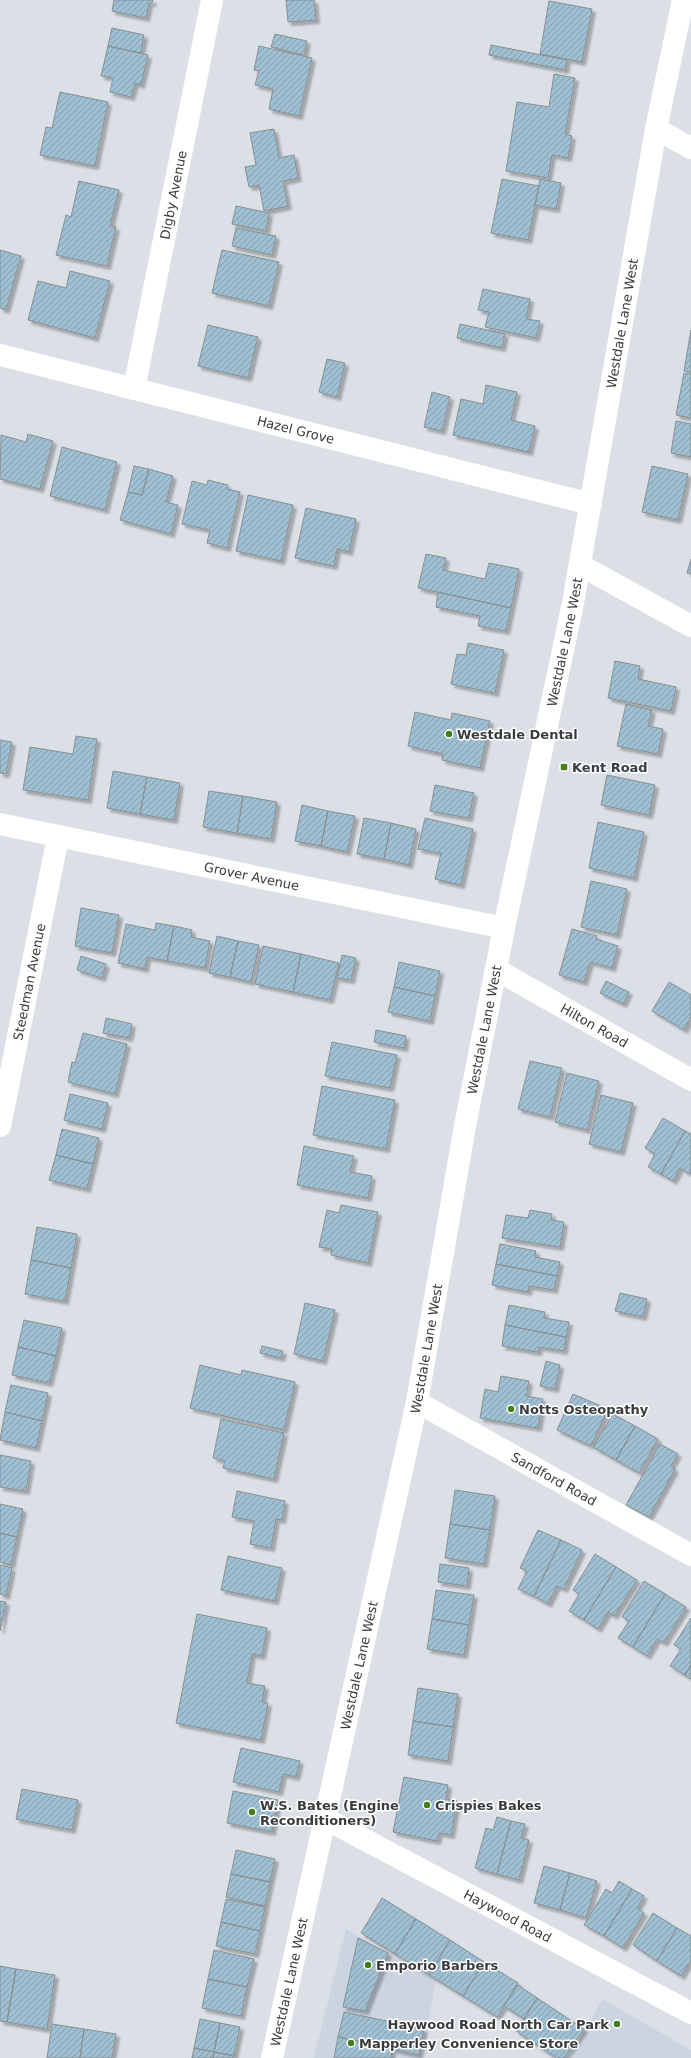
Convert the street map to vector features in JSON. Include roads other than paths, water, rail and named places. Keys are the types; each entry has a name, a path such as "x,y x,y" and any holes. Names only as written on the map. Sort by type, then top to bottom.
{"street":[{"name":"Digby Avenue","path":"134,389 212,0"},
{"name":"Westdale Lane West","path":"272,2058 417,1402 465,1126 497,970 504,928 580,565 656,129 683,0"},
{"path":"656,129 691,148"},
{"name":"Hazel Grove","path":"0,355 591,504"},
{"path":"580,565 691,626"},
{"name":"Grover Avenue","path":"0,824 504,928"},
{"name":"Steedman Avenue","path":"0,1126 58,837"},
{"name":"Hilton Road","path":"497,970 691,1080"},
{"name":"Sandford Road","path":"417,1402 691,1555"},
{"name":"Haywood Road","path":"324,1818 691,2013"}],"place":[{"name":"Westdale Dental","path":"449,734"},
{"name":"Kent Road","path":"564,767"},
{"name":"Notts Osteopathy","path":"511,1409"},
{"name":"Crispies Bakes","path":"427,1805"},
{"name":"W.S. Bates (Engine Reconditioners)","path":"252,1812"},
{"name":"Emporio Barbers","path":"368,1965"},
{"name":"Haywood Road North Car Park","path":"617,2024"},
{"name":"Mapperley Convenience Store","path":"351,2043"}]}
